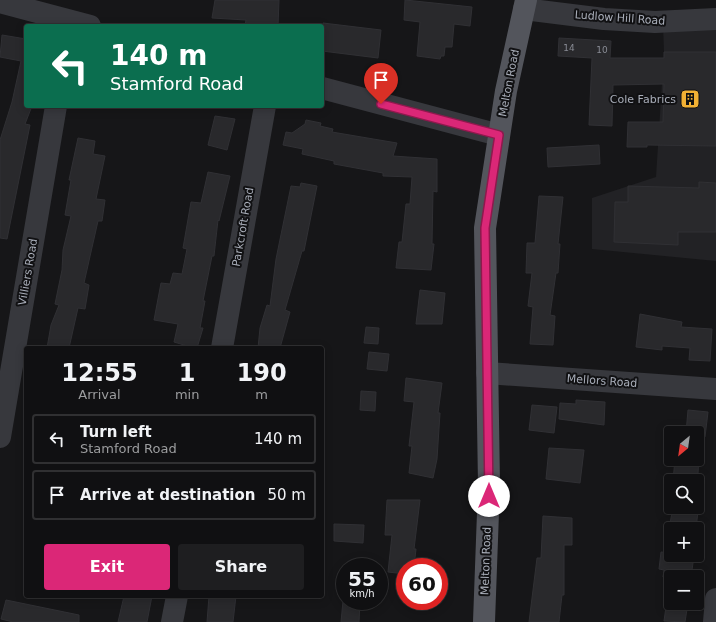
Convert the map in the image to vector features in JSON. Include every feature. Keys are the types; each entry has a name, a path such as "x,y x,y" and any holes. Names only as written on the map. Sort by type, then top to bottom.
{"main road":[{"name":"Melton Road","path":"484,622 489,485 485,228 506,91 525,4"}],"street":[{"path":"0,2 77,24"},
{"name":"Ludlow Hill Road","path":"525,4 604,18 655,22 716,19"},
{"path":"324,89 499,135"},
{"name":"Villiers Road","path":"0,437 56,108"},
{"name":"Parkcroft Road","path":"222,346 265,108"},
{"name":"Mellors Road","path":"487,373 716,389"},
{"path":"172,622 177,598"},
{"path":"714,622 716,599"}],"shaded area":[{"path":"663,24 716,25 716,261 592,249 592,198 656,177 664,52"}],"building":[{"path":"215,0 279,0 278,24 245,24 246,20 212,18"},
{"path":"405,0 472,7 470,26 454,24 452,47 445,47 444,56 441,56 440,59 417,56 420,22 404,20"},
{"path":"323,24 381,30 378,58 324,51"},
{"path":"2,35 24,39 24,108 31,108 25,124 30,125 7,239 0,238 0,140 12,102 21,61 0,57"},
{"path":"559,38 611,41 610,58 664,58 664,52 716,52 716,146 647,145 647,147 627,147 628,122 663,122 664,84 613,85 612,126 589,125 592,58 558,56"},
{"path":"215,116 235,119 227,150 208,145"},
{"path":"306,120 321,123 320,126 333,129 332,132 397,143 393,156 437,159 437,192 433,191 432,244 434,244 431,270 396,268 399,242 402,242 406,204 410,204 412,177 383,176 383,173 334,164 334,161 302,154 303,149 283,145 286,132 292,133 305,124"},
{"path":"78,138 95,141 93,154 105,156 96,199 105,200 102,221 98,221 84,283 89,285 85,309 78,308 69,346 47,346 51,325 59,305 55,304 62,270 63,250 71,216 65,215 71,180 69,180"},
{"path":"599,145 600,164 548,167 547,148"},
{"path":"208,172 230,176 219,221 218,220 214,256 212,256 203,301 205,301 200,328 203,328 198,346 187,346 174,342 178,324 154,320 161,283 170,284 173,273 182,274 187,249 183,248 191,202 201,203"},
{"path":"699,182 716,183 716,232 678,232 678,245 614,242 615,202 628,202 628,186 699,188"},
{"path":"301,183 317,186 304,251 302,251 285,310 290,312 281,346 258,346 260,328 267,305 270,306 276,259 291,186 300,187"},
{"path":"539,196 563,197 558,244 560,244 558,273 556,273 550,315 555,316 553,345 530,344 533,307 528,306 532,273 526,273 527,243 535,243"},
{"path":"420,290 445,293 442,324 416,324"},
{"path":"640,314 682,322 681,327 712,329 710,361 689,360 690,348 662,346 662,350 636,347"},
{"path":"366,327 379,328 378,344 364,343"},
{"path":"369,352 389,354 387,371 367,369"},
{"path":"406,378 442,383 438,413 440,413 437,459 433,478 409,473 412,446 409,446 414,402 404,401"},
{"path":"361,391 376,392 375,411 360,410"},
{"path":"576,400 605,402 604,425 559,419 560,403 576,404"},
{"path":"532,405 557,407 554,433 529,430"},
{"path":"688,410 708,412 705,437 704,426 687,426"},
{"path":"549,448 584,450 580,483 546,479"},
{"path":"674,466 698,466 698,474 674,474"},
{"path":"387,500 420,500 414,549 416,549 415,558 396,558 396,573 388,572 392,535 385,535"},
{"path":"672,514 698,514 697,522 670,522"},
{"path":"543,516 572,518 572,545 564,545 564,595 562,595 559,622 529,622 537,558 541,558"},
{"path":"334,524 364,525 363,543 334,541"},
{"path":"661,552 664,552 664,562 693,562 692,570 659,569"},
{"path":"124,598 152,598 147,622 118,622"},
{"path":"209,598 236,598 233,622 207,622"},
{"path":"6,600 79,615 79,622 13,622 1,619"},
{"path":"342,610 360,610 359,622 341,622"},
{"path":"666,610 687,610 685,622 664,621"}],"place":[{"name":"Cole Fabrics","path":"690,99"}],"route":[{"path":"381,104 499,135 485,228 489,496"}]}
